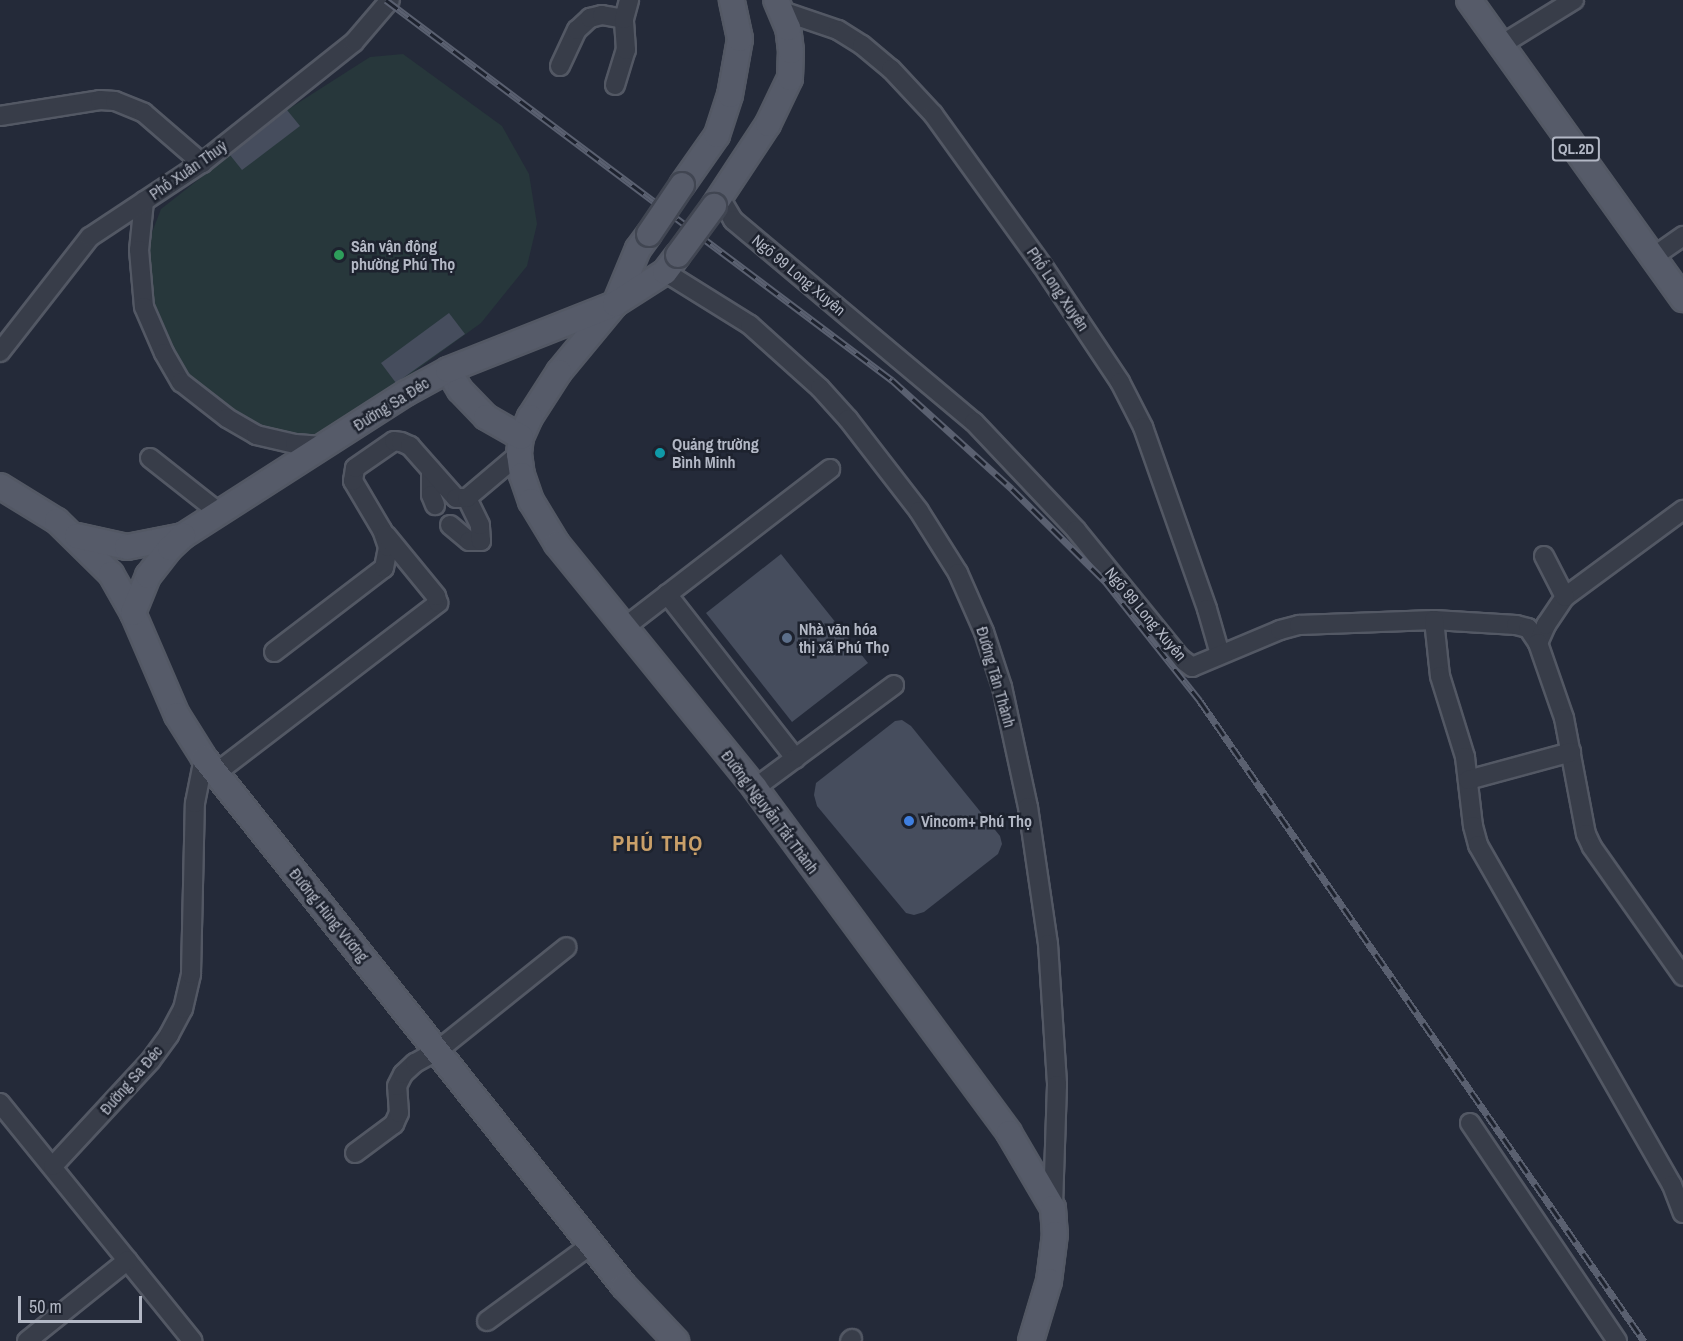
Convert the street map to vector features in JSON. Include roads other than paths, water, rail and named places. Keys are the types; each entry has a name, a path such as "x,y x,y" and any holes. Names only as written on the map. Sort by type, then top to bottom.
{"main road":[{"path":"615,304 638,249 717,135 732,87 740,39 732,0"},
{"name":"QL.2D","path":"1469,0 1683,299"},
{"path":"448,370 460,390 486,417 520,446 540,399 559,372 615,304 671,263 717,202 768,124 790,78 791,51 779,6"},
{"name":"Đường Sa Đéc","path":"133,614 148,576 170,548 183,536 221,514 406,393 448,370 615,304"},
{"name":"Đường Nguyễn Tất Thành","path":"520,446 522,475 531,501 557,544 755,788 1009,1133 1053,1208 1054,1234 1049,1281 1031,1341"},
{"name":"Đường Hùng Vương","path":"0,486 38,507 74,535 111,574 133,614 177,715 210,766 624,1286 676,1341"},
{"name":"Đường Sa Đéc","path":"74,535 127,547 183,536"}],"street":[{"name":"Phố Xuân Thuỷ","path":"3,342 90,237 201,163 354,42 390,0"},
{"path":"615,85 627,43 624,19 629,0"},
{"path":"1501,45 1574,0"},
{"name":"Phố Long Xuyên","path":"779,6 838,30 891,69 933,114 1042,265 1120,382 1143,427 1207,609 1220,654"},
{"path":"560,66 577,30 590,18 602,15 624,19"},
{"path":"0,116 100,100 115,101 144,113 201,163"},
{"path":"144,201 139,250 144,307 164,353 181,382 227,418 256,435 295,444 324,446"},
{"name":"Ngõ 99 Long Xuyên","path":"717,202 732,220 974,422 1076,530 1184,663 1198,667 1220,654 1299,625 1434,620 1522,626 1534,634 1538,643"},
{"path":"1653,257 1683,236"},
{"name":"Đường Tân Thành","path":"671,263 750,324 820,388 848,419 919,511 958,573 984,632 1002,687 1028,807 1048,944 1056,1085 1053,1208"},
{"path":"210,766 438,603 436,596 382,530 353,481 355,468 394,441 410,446 456,498 467,498 520,446"},
{"path":"150,458 221,514"},
{"path":"625,627 830,469"},
{"path":"431,470 431,495 435,505"},
{"path":"450,525 469,541 481,541 480,525 467,498"},
{"path":"1683,510 1565,597 1546,625 1538,643 1564,718 1592,848 1683,976"},
{"path":"274,652 384,568 388,547 382,530"},
{"path":"1544,556 1565,597"},
{"path":"667,594 796,759"},
{"path":"1434,620 1440,676 1463,750 1478,845 1677,1184 1683,1213"},
{"path":"755,788 894,686"},
{"path":"1468,780 1570,752"},
{"name":"Đường Sa Đéc","path":"53,1166 151,1060 169,1035 183,1009 191,974 195,802 210,766"},
{"path":"355,1153 394,1124 399,1113 397,1086 403,1074 415,1063 437,1052 567,947"},
{"path":"0,1103 193,1341"},
{"path":"1470,1123 1617,1341"},
{"path":"487,1321 591,1245"},
{"path":"28,1341 128,1260"}],"railway":[{"path":"386,0 892,380 1012,489 1105,581 1200,701 1644,1341"}],"place":[{"name":"Sân vận động phường Phú Thọ","path":"339,255"},
{"name":"Quảng trường Bình Minh","path":"660,453"},
{"name":"Nhà văn hóa thị xã Phú Thọ","path":"787,638"},
{"name":"Vincom+ Phú Thọ","path":"909,821"}],"district":[{"name":"PHÚ THỌ","path":"658,844"}]}
